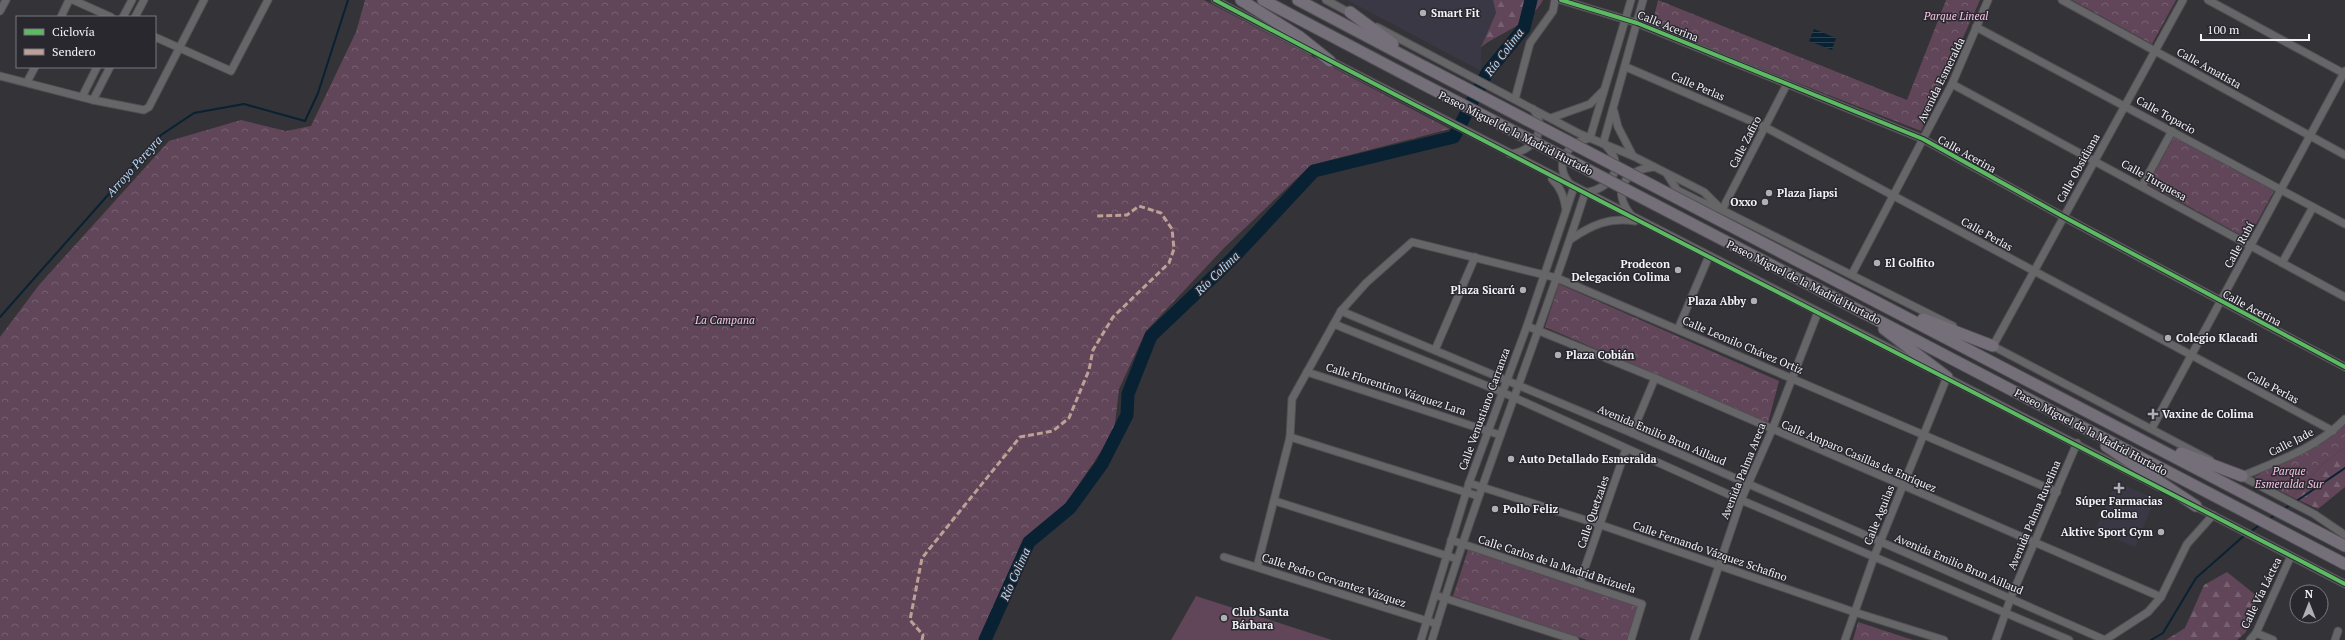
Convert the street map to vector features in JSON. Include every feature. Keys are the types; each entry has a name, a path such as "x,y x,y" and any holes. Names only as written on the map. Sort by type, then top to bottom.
{"highway":[{"path":"1241,0 1300,36 1330,61"},
{"name":"Paseo Miguel de la Madrid Hurtado","path":"1262,0 2345,564"},
{"name":"Paseo Miguel de la Madrid Hurtado","path":"1298,0 2345,546"},
{"path":"1350,12 1425,66"},
{"path":"1867,297 1993,346"},
{"path":"1860,311 1947,377"},
{"path":"2061,415 2196,506"},
{"path":"2142,439 2242,476"}],"street":[{"path":"0,11 6,0"},
{"path":"61,16 69,0"},
{"path":"74,0 109,16"},
{"path":"124,16 132,0"},
{"path":"136,16 144,0"},
{"path":"0,76 93,100 144,110 149,107 204,0"},
{"path":"156,37 231,71 268,0"},
{"path":"1215,0 1633,218 2077,443 2345,584"},
{"path":"1326,0 1590,138 1633,156 1704,192 1722,210 1852,274 2152,428 2302,508 2345,535"},
{"path":"1515,99 1530,43 1553,11 1555,0"},
{"name":"Calle Acerina","path":"1561,0 1637,23 1923,139 2064,218 2345,367"},
{"path":"1590,138 1631,0"},
{"path":"1603,144 1626,67 1643,0"},
{"name":"Avenida Esmeralda","path":"1852,274 1952,84 1988,0"},
{"name":"Calle Amatista","path":"2062,0 2345,155"},
{"name":"Calle Obsidiana","path":"1993,346 2183,0"},
{"path":"2208,0 2345,73"},
{"name":"Calle Topacio","path":"1976,27 2125,105 2345,224"},
{"name":"Calle Perlas","path":"1626,67 1765,127 2333,431"},
{"path":"27,82 34,68"},
{"path":"82,97 96,68"},
{"path":"93,100 109,68"},
{"name":"Calle Rubí","path":"2152,428 2345,73"},
{"name":"Calle Zafiro","path":"1722,210 1787,84"},
{"name":"Calle Turquesa","path":"1952,84 2345,297"},
{"path":"1551,118 1590,104 1604,90"},
{"path":"1510,154 1526,150 1538,136 1539,120 1530,107"},
{"path":"1614,110 1618,127 1633,156"},
{"path":"2142,186 2172,131"},
{"path":"1574,187 1563,173 1564,156 1574,143 1590,138"},
{"path":"1585,193 1602,188 1613,174 1614,158 1603,144"},
{"path":"1633,218 1622,198 1624,182 1636,170 1654,167"},
{"path":"1548,174 1558,185 1564,196 1566,212"},
{"name":"Calle Venustiano Carranza","path":"1421,640 1469,483 1527,326 1574,187"},
{"path":"1432,640 1481,487 1571,239 1585,193"},
{"path":"2282,263 2313,207"},
{"path":"1571,239 1603,221 1620,219 1642,222"},
{"name":"Calle Leonilo Chávez Ortiz","path":"1341,311 1366,283 1412,242 1545,274 1791,377 1923,436 2056,492"},
{"path":"1678,329 1709,256"},
{"path":"1435,350 1475,257"},
{"path":"1257,567 1275,501 1290,437 1292,399 1341,311"},
{"name":"Avenida Emilio Brun Aillaud","path":"1341,311 1632,433 1879,542 2011,597 2105,640"},
{"name":"Avenida Palma Areca","path":"1694,640 1741,500 1772,430 1791,377 1818,312"},
{"path":"1334,324 1502,392 1741,500 2069,640"},
{"name":"Calle Amparo Casillas de Enríquez","path":"1527,326 1655,378 1772,430 2162,597"},
{"name":"Calle Florentino Vázquez Lara","path":"1307,372 1500,435"},
{"name":"Calle Aguilas","path":"1845,640 1879,542 1947,377"},
{"path":"1632,433 1655,378"},
{"name":"Calle Jade","path":"2242,476 2300,452 2333,431 2345,419"},
{"path":"1290,437 1478,496"},
{"name":"Avenida Palma Ruvelina","path":"1996,640 2011,597 2077,443"},
{"name":"Calle Quetzales","path":"1580,582 1601,525 1626,449"},
{"name":"Calle Fernando Vázquez Schafino","path":"1469,483 1601,525 1854,612 1944,640"},
{"path":"1275,501 1457,560"},
{"path":"2105,640 2148,612 2162,597 2187,544 2213,515"},
{"name":"Calle Carlos de la Madrid Brizuela","path":"1451,540 1642,604 1631,640"},
{"name":"Calle Vía Láctea","path":"2250,640 2256,633 2291,556"},
{"name":"Calle Pedro Cervantez Vázquez","path":"1224,557 1437,624"},
{"path":"1434,595 1562,638 1575,640"},
{"path":"2335,640 2338,631"},
{"path":"2256,633 2273,640"}],"shaded area":[{"path":"1347,0 1493,0 1496,13 1481,47 1481,71"},
{"path":"2116,481 2155,499 2135,547 2095,531"}],"green space":[{"name":"La Campana","path":"365,0 1204,0 1450,129 1311,165 1224,248 1146,331 1119,389 1114,432 1061,511 1023,541 979,640 0,640 0,337 39,285 169,141 241,120 286,131 311,126 356,32"},
{"path":"1493,0 1543,0 1531,15 1515,27 1481,47 1496,13"},
{"name":"Parque Lineal","path":"1658,0 1907,100 1946,0 1980,0 1921,131 1652,26"},
{"path":"2072,0 2176,0 2152,44"},
{"path":"2174,137 2274,191 2248,239 2148,184"},
{"path":"1559,284 1779,381 1768,423 1545,327"},
{"name":"Parque Esmeralda Sur","path":"2345,425 2345,447 2323,464 2292,497 2254,477 2319,444"},
{"path":"2345,447 2345,487 2318,509 2292,497 2323,464"},
{"path":"1468,550 1638,606 1627,640 1587,640 1453,596"},
{"path":"2227,572 2257,596 2246,632 2237,640 2166,640 2185,628 2204,585"},
{"name":"Club Santa Bárbara","path":"1196,596 1332,640 1171,640"},
{"path":"1858,622 1913,640 1853,640"}],"water":[{"path":"1814,29 1836,38 1832,50 1809,41"}],"waterway":[{"name":"Arroyo Pereyra","path":"0,317 161,135 194,113 244,104 305,121 318,93 348,0"},
{"name":"Río Colima","path":"985,640 1029,542 1070,508 1102,464 1127,415 1128,394 1151,336 1233,258 1314,171 1454,137 1487,73 1524,28 1531,0"},
{"path":"2295,502 2345,468"},
{"path":"2283,510 2291,504"},
{"path":"2268,520 2276,514"},
{"path":"2250,532 2261,524"},
{"path":"2151,640 2163,633 2196,578 2246,534"}],"marked path":[{"path":"922,640 923,635 910,620 922,558 1020,437 1053,431 1069,418 1089,370 1093,350 1113,317 1169,263 1174,249 1172,229 1161,213 1139,206 1127,215 1097,216"}],"cycle path":[{"path":"1215,0 1638,221 2345,584"},
{"path":"1561,0 1637,23 1923,139 2064,217 2345,367"}],"place":[{"name":"Smart Fit","path":"1423,13"},
{"name":"Plaza Jiapsi","path":"1769,193"},
{"name":"Oxxo","path":"1765,202"},
{"name":"El Golfito","path":"1877,263"},
{"name":"Prodecon Delegación Colima","path":"1678,270"},
{"name":"Plaza Sicarú","path":"1523,290"},
{"name":"Plaza Abby","path":"1754,301"},
{"name":"Colegio Klacadi","path":"2168,338"},
{"name":"Plaza Cobián","path":"1558,355"},
{"name":"Vaxine de Colima","path":"2153,414"},
{"name":"Auto Detallado Esmeralda","path":"1511,459"},
{"name":"Súper Farmacias Colima","path":"2119,488"},
{"name":"Pollo Feliz","path":"1495,509"},
{"name":"Aktive Sport Gym","path":"2161,532"},
{"name":"Club Santa Bárbara","path":"1224,618"}]}
